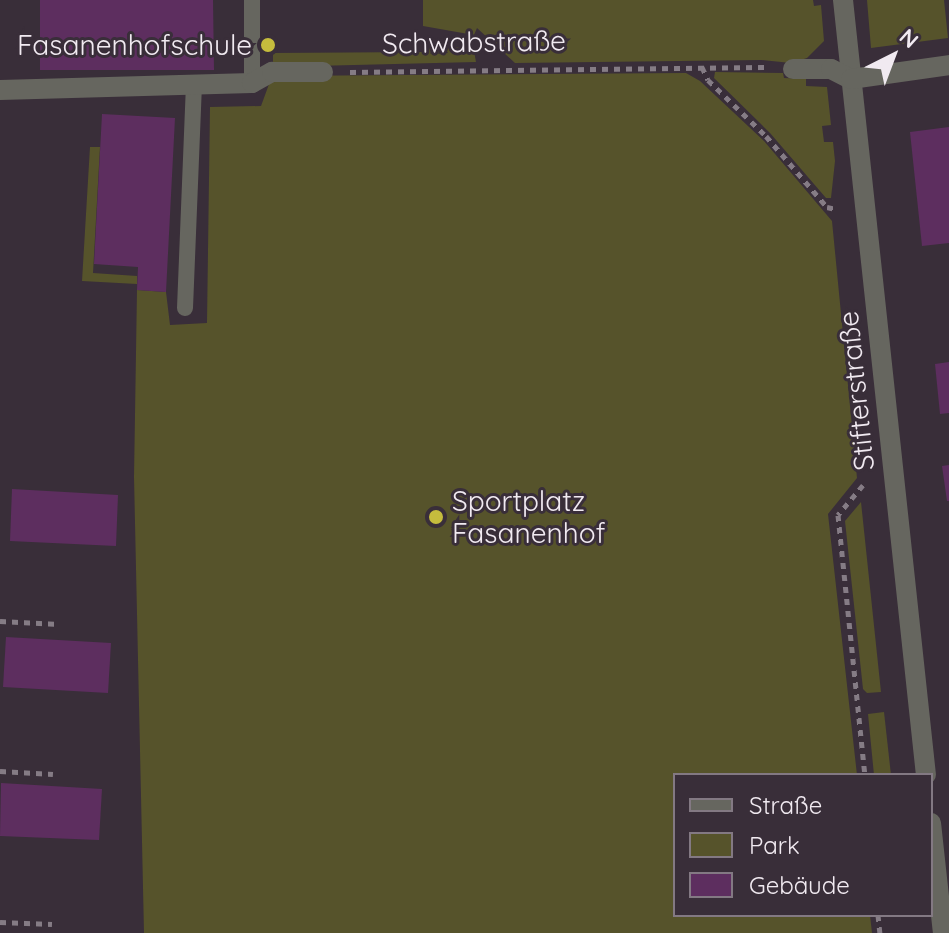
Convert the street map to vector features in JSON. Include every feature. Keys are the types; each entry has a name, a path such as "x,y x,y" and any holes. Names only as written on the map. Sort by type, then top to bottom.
{"street":[{"name":"Stifterstraße","path":"843,0 926,773"},
{"path":"793,69 831,69 851,79 949,65"},
{"path":"0,90 252,83 272,72 323,72"},
{"path":"933,841 943,933"}],"lane":[{"path":"252,0 252,83"},
{"path":"185,308 194,86"}],"path":[{"name":"Schwabstraße","path":"323,72 702,67 793,69"},
{"path":"702,67 708,80 766,136 827,207 837,209"},
{"path":"863,485 838,515 865,773"},
{"path":"0,621 59,624"},
{"path":"0,771 53,774"},
{"path":"0,922 52,924"}],"green space":[{"path":"423,0 813,0 814,6 821,5 824,41 807,58 791,63 761,60 515,63 477,28 474,35 423,26"},
{"path":"867,0 944,0 948,38 871,48"},
{"path":"422,40 474,51 476,62 273,67 273,53 423,52"},
{"path":"715,72 783,73 784,78 806,79 806,86 827,87 831,125 822,126 824,142 833,142 835,161 831,198 826,198 770,133 714,78"},
{"name":"Sportplatz Fasanenhof","path":"686,73 700,81 764,141 832,221 857,478 828,514 857,773 673,773 673,917 870,917 872,933 144,933 134,477 137,290 166,292 170,325 207,323 210,107 261,106 272,76"},
{"path":"90,147 100,147 93,273 137,276 137,284 82,281"},
{"path":"861,502 881,692 867,693 863,689 845,521"},
{"path":"884,712 891,773 874,773 868,714"}],"building":[{"path":"40,0 213,0 214,70 40,70"},
{"path":"102,114 175,118 166,292 137,290 138,267 94,264"},
{"path":"949,127 949,243 922,246 910,132"},
{"path":"949,362 949,413 940,414 935,364"},
{"path":"949,465 949,501 947,501 942,466"},
{"path":"12,489 118,495 116,546 10,541"},
{"path":"6,637 111,643 108,693 3,687"},
{"path":"1,783 102,789 99,840 0,836"}],"place":[{"name":"Fasanenhofschule","path":"268,45"},
{"name":"Sportplatz Fasanenhof","path":"436,517"}]}
